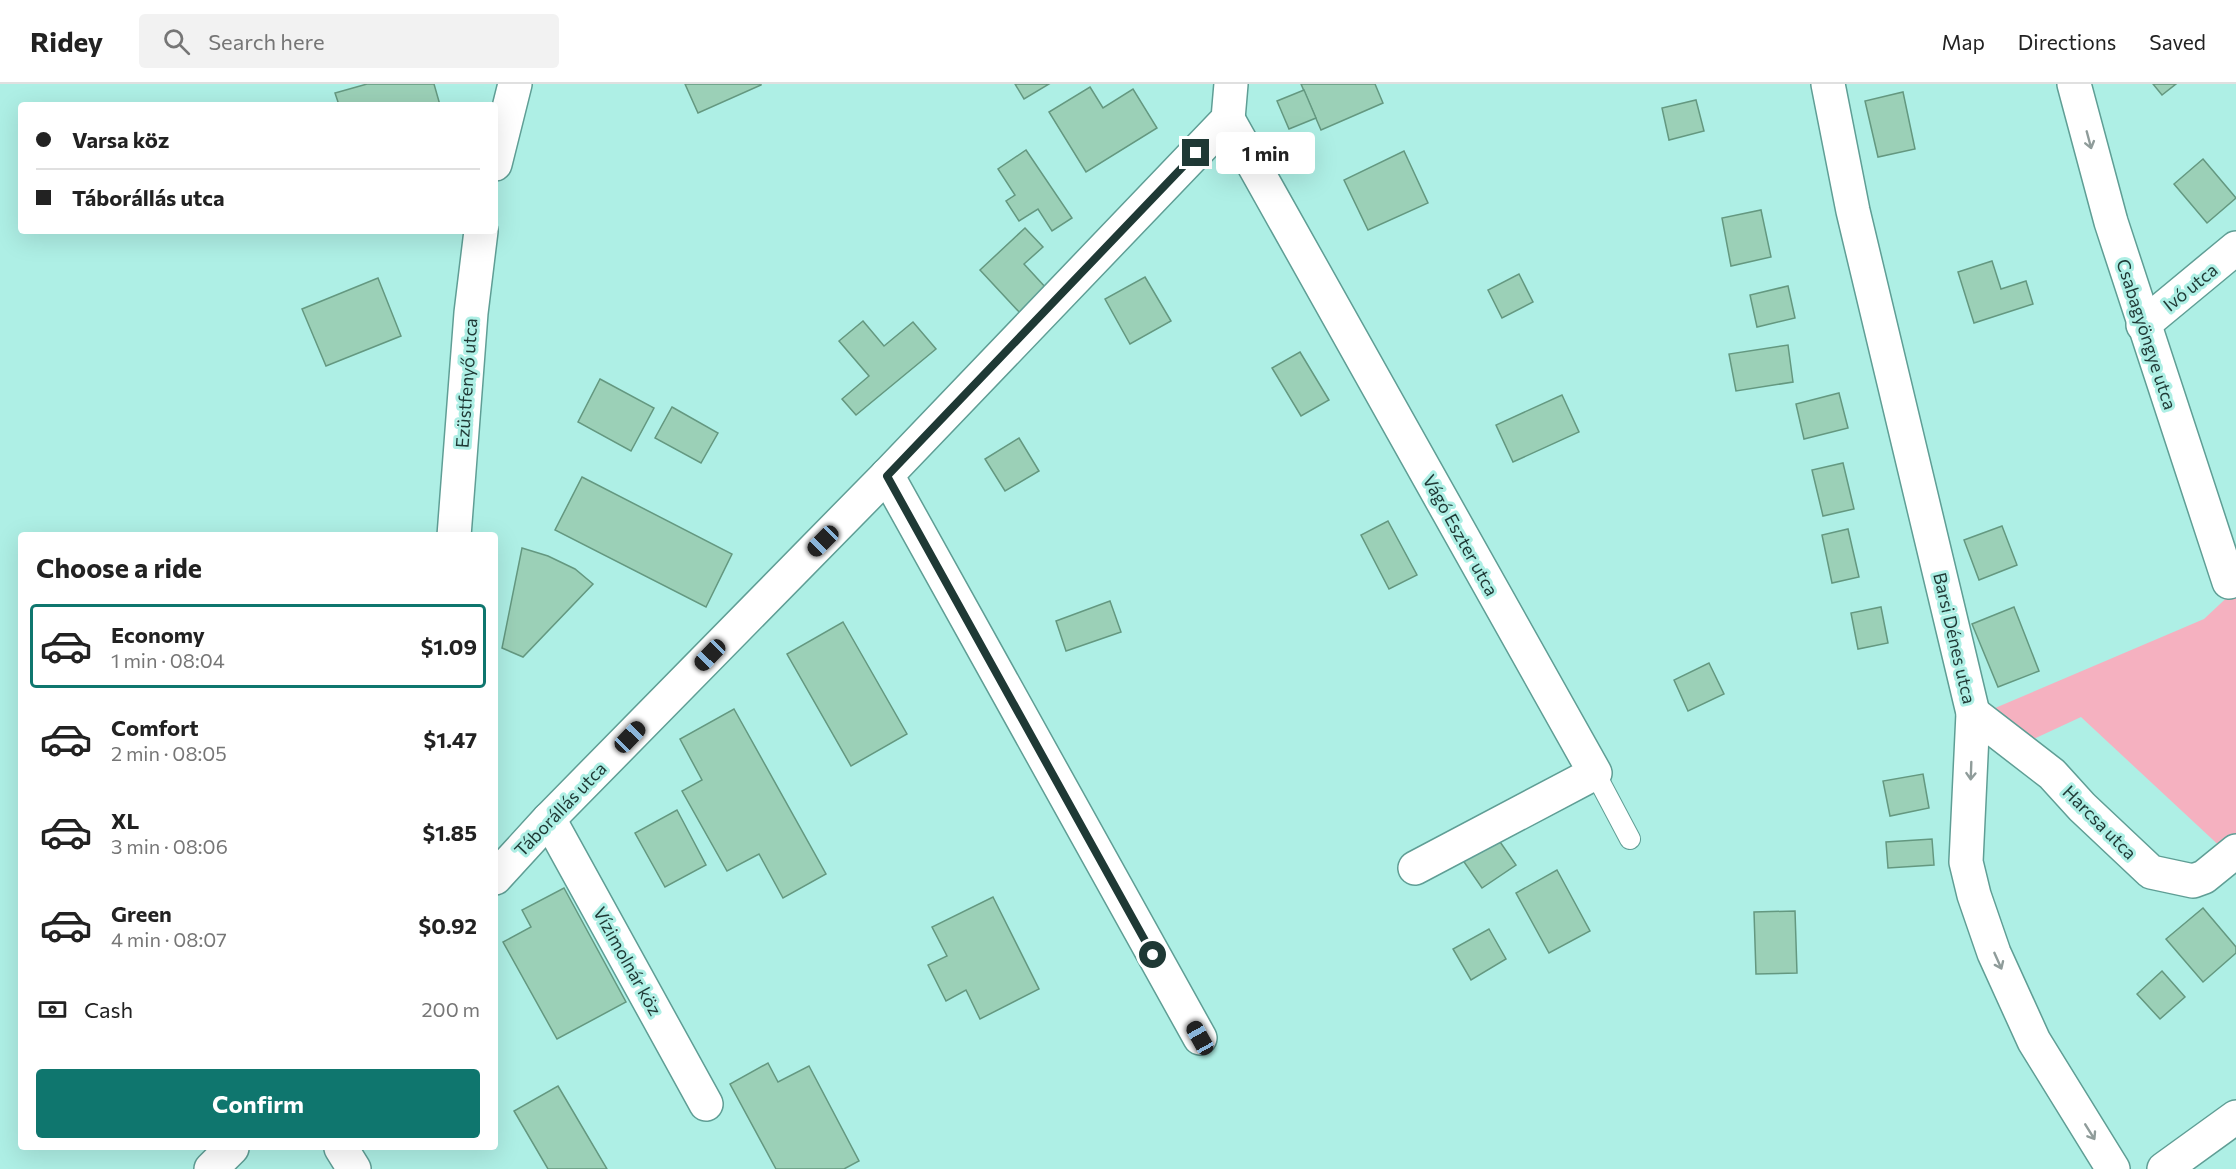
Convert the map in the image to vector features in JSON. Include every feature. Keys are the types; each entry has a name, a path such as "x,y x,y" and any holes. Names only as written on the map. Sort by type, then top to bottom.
{"street":[{"path":"498,151 514,84"},
{"path":"1228,119 1231,84"},
{"name":"Barsi Dénes utca","path":"1828,84 1853,211 1973,713 1966,862 1974,894 1994,953 2034,1041 2113,1169"},
{"name":"Csabagyöngye utca","path":"2074,84 2111,222 2143,325 2229,582"},
{"name":"Táborállás utca","path":"498,875 549,819 887,476 1228,119"},
{"name":"Vágó Eszter utca","path":"1228,119 1595,773"},
{"name":"Ezüstfenyő utca","path":"454,532 471,313 481,234"},
{"name":"Ivó utca","path":"2143,325 2236,248"},
{"path":"887,476 1200,1038"},
{"name":"Harcsa utca","path":"1973,713 2052,774 2082,807 2151,872 2193,881 2204,877 2236,851"},
{"path":"1415,868 1595,773"},
{"name":"Vízimolnár köz","path":"549,819 706,1104"},
{"path":"2164,1169 2236,1117"},
{"path":"211,1169 230,1150"},
{"path":"342,1150 354,1169"}],"lane":[{"path":"1595,773 1630,839"}],"shaded area":[{"path":"2236,589 2236,843 2226,852 2081,717 2027,742 1988,711 2204,619"}],"building":[{"path":"367,84 434,84 439,102 338,102 335,93"},
{"path":"685,84 761,84 761,85 698,113"},
{"path":"1015,84 1049,84 1024,99"},
{"path":"1301,84 1375,84 1383,103 1321,130"},
{"path":"2153,84 2176,84 2162,95"},
{"path":"1090,87 1103,108 1133,89 1157,128 1086,172 1049,112"},
{"path":"1304,90 1316,118 1289,129 1277,101"},
{"path":"1903,92 1915,149 1878,157 1865,101"},
{"path":"1696,100 1704,131 1669,140 1662,108"},
{"path":"1026,150 1072,218 1052,231 1038,209 1019,221 1006,201 1015,195 998,169"},
{"path":"1404,151 1428,203 1368,230 1344,180"},
{"path":"2203,159 2236,198 2207,223 2174,184"},
{"path":"1761,210 1771,257 1731,266 1722,218"},
{"path":"1025,228 1043,247 1024,264 1047,289 1021,314 980,270"},
{"path":"1992,261 2001,289 2026,281 2033,304 1974,323 1958,272"},
{"path":"1519,274 1533,302 1502,318 1488,290"},
{"path":"1145,277 1171,321 1130,344 1105,299"},
{"path":"378,278 401,336 326,366 302,309"},
{"path":"1788,286 1795,318 1757,327 1750,295"},
{"path":"863,321 884,346 913,322 936,349 856,415 842,399 869,376 839,341"},
{"path":"1788,345 1793,382 1736,391 1729,354"},
{"path":"1300,352 1329,400 1301,416 1272,368"},
{"path":"600,379 654,408 631,451 578,422"},
{"path":"1839,393 1848,428 1804,439 1796,404"},
{"path":"1562,395 1579,432 1513,462 1496,425"},
{"path":"672,407 718,433 701,463 655,438"},
{"path":"1019,438 1039,471 1005,491 985,459"},
{"path":"1843,463 1854,509 1823,516 1812,470"},
{"path":"582,477 732,554 706,607 555,530"},
{"path":"1388,521 1417,575 1389,589 1361,535"},
{"path":"2002,526 2017,565 1979,580 1964,540"},
{"path":"1848,529 1859,577 1832,583 1822,535"},
{"path":"522,548 548,556 575,569 593,584 523,657 502,648"},
{"path":"1110,601 1121,632 1066,651 1056,621"},
{"path":"1881,607 1888,643 1858,649 1851,613"},
{"path":"2014,607 2039,671 1998,687 1972,624"},
{"path":"843,622 907,734 851,766 787,654"},
{"path":"1709,663 1724,694 1688,711 1674,680"},
{"path":"734,709 826,874 783,898 759,854 727,871 682,791 702,780 680,739"},
{"path":"1923,774 1929,808 1890,816 1883,781"},
{"path":"677,810 706,865 665,887 635,833"},
{"path":"1496,836 1516,865 1482,888 1462,859"},
{"path":"1932,839 1934,865 1888,868 1886,842"},
{"path":"1557,870 1590,931 1549,953 1516,893"},
{"path":"564,888 626,1002 557,1039 503,942 531,927 522,910"},
{"path":"993,897 1039,989 980,1019 966,990 946,1001 928,965 947,956 932,927"},
{"path":"2203,908 2236,947 2236,953 2203,982 2166,939"},
{"path":"1795,911 1797,973 1756,974 1754,912"},
{"path":"1489,929 1506,959 1471,980 1453,949"},
{"path":"2162,971 2185,997 2160,1019 2137,994"},
{"path":"768,1063 778,1082 809,1066 859,1161 844,1169 776,1169 730,1084"},
{"path":"558,1086 607,1169 548,1169 514,1111"}],"route":[{"path":"1153,955 887,476 1196,153"}]}
